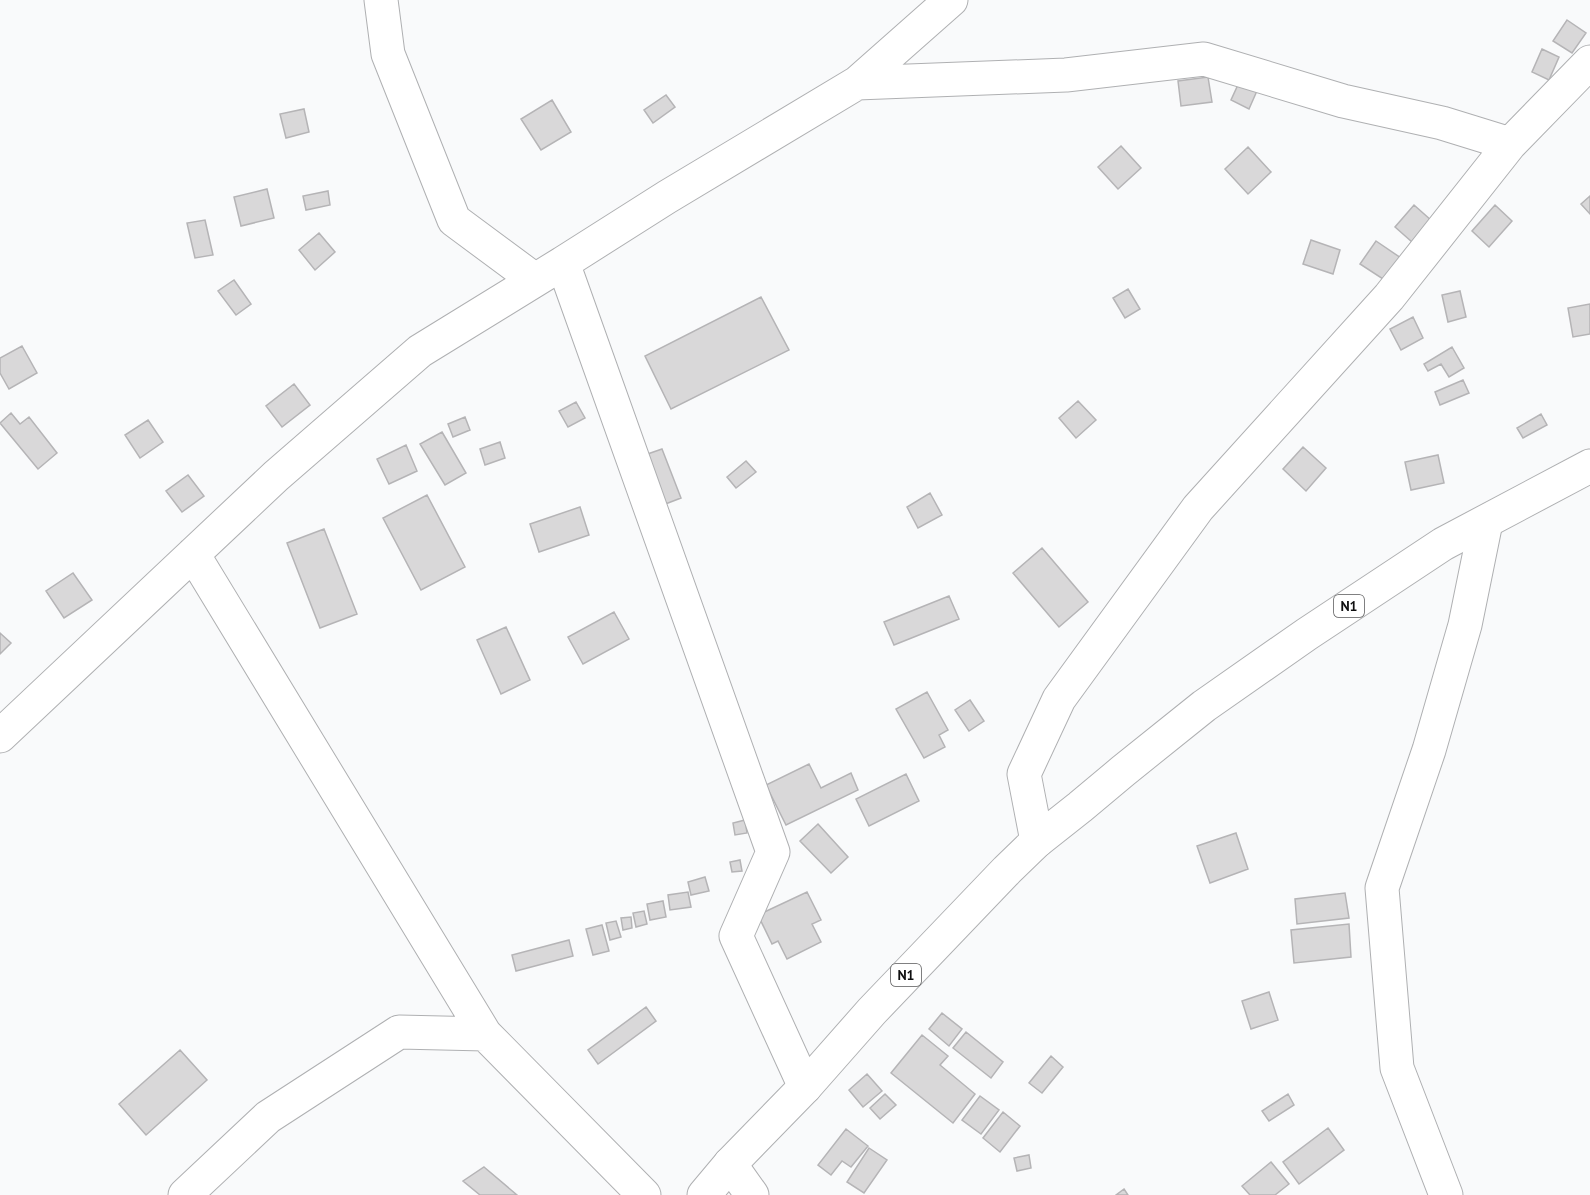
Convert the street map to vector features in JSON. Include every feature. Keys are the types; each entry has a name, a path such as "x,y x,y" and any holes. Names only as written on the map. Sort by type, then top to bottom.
{"street":[{"path":"381,0 388,54 454,220 535,280"},
{"path":"0,736 276,476 420,351 667,197 857,83 951,0"},
{"path":"857,83 1066,75 1204,59 1343,101 1442,123 1509,144"},
{"path":"1037,841 1024,774 1059,699 1198,508 1389,297 1509,144 1590,62"},
{"path":"563,262 773,852 736,936 805,1087"},
{"name":"N1","path":"704,1195 872,1011 1037,841 1204,706 1306,634 1443,544 1590,466"},
{"path":"1446,1195 1397,1068 1382,888 1429,750 1465,626 1486,522"},
{"path":"193,554 485,1034 644,1195"},
{"path":"185,1195 268,1117 399,1032 485,1034"},
{"path":"730,1164 752,1195"}],"building":[{"path":"1567,20 1586,33 1572,53 1553,41"},
{"path":"1542,49 1559,57 1549,80 1532,72"},
{"path":"1242,76 1260,84 1249,109 1231,100"},
{"path":"1208,77 1212,102 1181,106 1178,81"},
{"path":"666,95 675,107 653,123 644,110"},
{"path":"552,100 571,132 541,150 521,119"},
{"path":"304,109 309,132 286,138 280,114"},
{"path":"1121,146 1141,168 1118,189 1098,167"},
{"path":"1248,147 1271,172 1248,194 1225,169"},
{"path":"267,189 274,218 241,226 234,197"},
{"path":"328,191 330,205 306,210 303,196"},
{"path":"1590,196 1590,214 1581,204"},
{"path":"1414,205 1432,221 1412,242 1395,227"},
{"path":"1495,205 1512,221 1489,247 1472,231"},
{"path":"205,220 213,255 195,258 187,223"},
{"path":"319,233 335,252 315,270 299,250"},
{"path":"1311,240 1340,250 1333,274 1303,264"},
{"path":"1376,241 1401,258 1386,281 1360,264"},
{"path":"234,280 251,304 236,315 218,291"},
{"path":"1128,289 1140,309 1125,318 1113,298"},
{"path":"1460,291 1466,317 1448,322 1442,295"},
{"path":"761,297 789,350 671,409 645,356"},
{"path":"1590,304 1590,334 1573,337 1568,308"},
{"path":"1413,317 1423,338 1401,350 1390,329"},
{"path":"22,346 37,373 9,389 0,373 0,358"},
{"path":"1452,347 1464,368 1449,377 1441,364 1428,371 1424,364"},
{"path":"1463,380 1469,393 1440,405 1435,392"},
{"path":"294,384 310,405 282,427 266,406"},
{"path":"1078,401 1096,420 1076,438 1059,418"},
{"path":"576,402 585,418 568,427 559,411"},
{"path":"11,413 20,424 29,417 57,453 38,469 0,423"},
{"path":"1541,414 1547,425 1523,438 1517,428"},
{"path":"465,417 470,430 453,437 448,424"},
{"path":"148,420 163,442 140,458 125,435"},
{"path":"442,432 466,473 445,485 420,444"},
{"path":"500,442 505,458 485,465 480,449"},
{"path":"406,445 417,471 389,484 377,459"},
{"path":"1303,447 1326,468 1306,491 1283,469"},
{"path":"662,449 681,498 655,508 636,458"},
{"path":"1438,455 1444,483 1411,490 1405,462"},
{"path":"746,461 756,472 736,488 727,477"},
{"path":"188,475 204,496 182,512 166,491"},
{"path":"930,493 942,515 918,528 907,507"},
{"path":"427,495 465,567 421,590 383,518"},
{"path":"580,507 589,535 539,552 530,524"},
{"path":"324,529 357,614 320,628 287,543"},
{"path":"1042,548 1088,602 1059,627 1013,573"},
{"path":"73,573 92,600 64,618 46,591"},
{"path":"949,596 959,619 894,645 884,622"},
{"path":"614,612 629,639 583,664 568,637"},
{"path":"506,627 530,680 501,694 477,640"},
{"path":"0,633 11,643 0,654"},
{"path":"927,692 948,730 939,735 945,747 924,758 896,709"},
{"path":"970,700 984,721 969,731 955,710"},
{"path":"809,764 821,788 851,773 858,790 786,825 766,785"},
{"path":"906,774 919,801 869,826 856,799"},
{"path":"745,820 747,833 735,835 733,823"},
{"path":"818,824 848,857 831,873 800,841"},
{"path":"1236,833 1248,869 1210,883 1197,846"},
{"path":"740,860 742,871 732,872 730,862"},
{"path":"705,877 709,891 691,895 688,882"},
{"path":"688,892 691,907 670,910 668,895"},
{"path":"807,892 821,920 812,924 821,942 787,959 778,941 772,944 758,915"},
{"path":"1345,893 1349,918 1297,924 1295,899"},
{"path":"663,901 666,917 650,920 647,904"},
{"path":"644,911 647,924 636,927 633,913"},
{"path":"631,917 632,928 623,930 621,918"},
{"path":"616,921 621,937 610,940 606,923"},
{"path":"1349,924 1351,957 1294,963 1291,930"},
{"path":"602,925 609,951 593,955 586,929"},
{"path":"569,940 573,956 516,971 512,955"},
{"path":"1269,992 1278,1020 1251,1029 1242,1001"},
{"path":"646,1007 656,1021 598,1064 588,1050"},
{"path":"942,1013 962,1029 949,1046 929,1029"},
{"path":"966,1032 1003,1062 991,1078 953,1048"},
{"path":"922,1035 948,1056 940,1065 975,1094 953,1123 891,1073"},
{"path":"180,1050 207,1080 146,1135 119,1104"},
{"path":"1051,1056 1063,1067 1042,1093 1029,1083"},
{"path":"867,1074 882,1091 863,1107 849,1090"},
{"path":"885,1094 896,1105 880,1119 870,1108"},
{"path":"1288,1094 1294,1105 1269,1121 1262,1111"},
{"path":"980,1096 999,1110 981,1134 962,1120"},
{"path":"1003,1112 1020,1126 1000,1152 983,1138"},
{"path":"1328,1128 1344,1150 1299,1184 1283,1162"},
{"path":"846,1129 868,1146 851,1167 842,1161 831,1175 818,1165"},
{"path":"869,1148 887,1160 864,1193 847,1182"},
{"path":"1029,1155 1031,1168 1017,1171 1014,1158"},
{"path":"1271,1162 1289,1184 1275,1195 1250,1195 1242,1186"},
{"path":"484,1167 517,1195 480,1195 463,1181"},
{"path":"1124,1189 1128,1195 1116,1195"}]}
